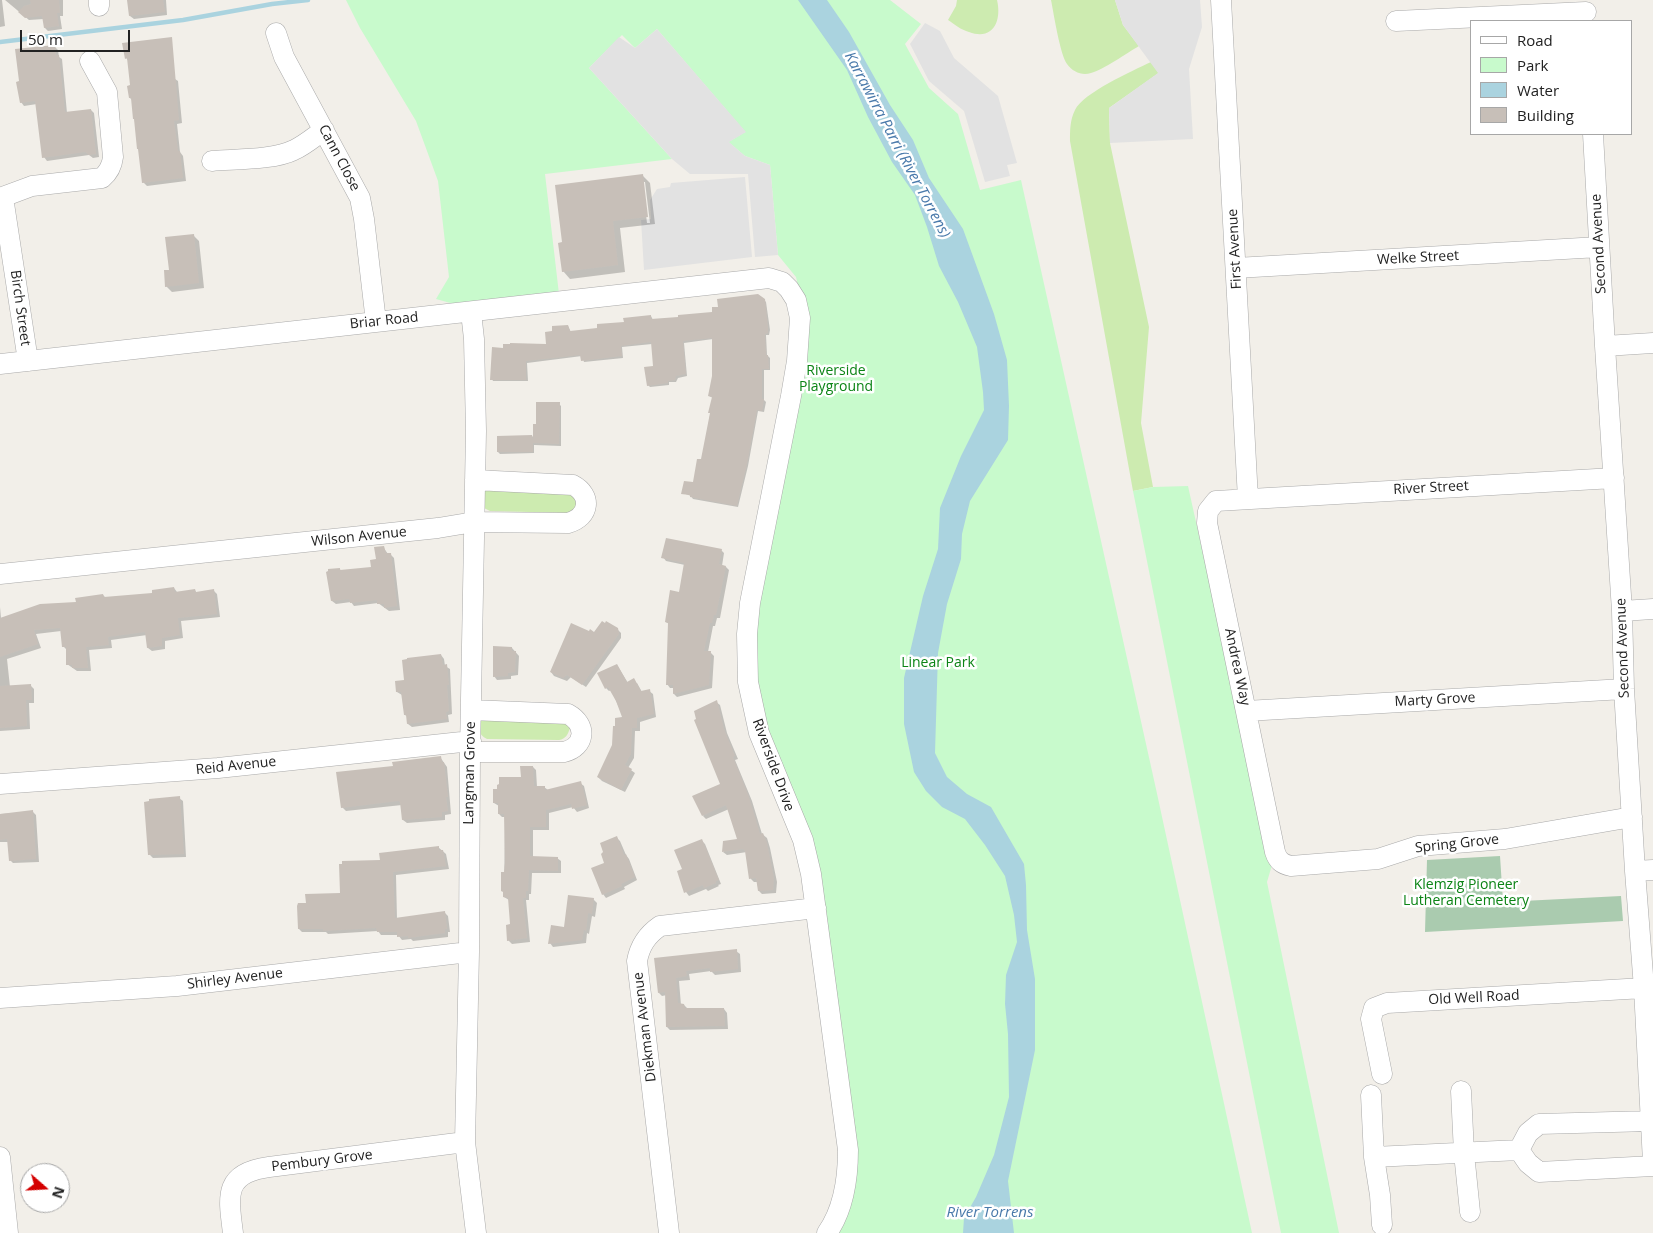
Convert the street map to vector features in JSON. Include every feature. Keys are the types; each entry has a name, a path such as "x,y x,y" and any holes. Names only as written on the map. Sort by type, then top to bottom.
{"street":[{"name":"First Avenue","path":"1221,0 1248,499"},
{"path":"1396,21 1586,11"},
{"name":"Cann Close","path":"276,33 284,57 357,192 362,206 376,322"},
{"path":"1,197 32,186 102,178 108,172 114,157 108,102 106,92 90,61"},
{"path":"212,161 273,156 294,150 324,130"},
{"name":"Second Avenue","path":"1593,135 1604,346 1622,610 1624,689 1632,817 1644,870 1644,988 1653,1162"},
{"name":"Birch Street","path":"1,197 28,361"},
{"name":"Welke Street","path":"1236,268 1600,247"},
{"name":"Briar Road","path":"0,364 769,278"},
{"name":"Riverside Drive","path":"769,278 782,282 789,289 796,300 800,318 792,396 750,603 747,634 748,682 759,733 803,840 816,908 848,1150 848,1176 842,1204 827,1233"},
{"name":"Langman Grove","path":"471,312 474,339 475,480 465,1142 476,1233"},
{"path":"1604,346 1653,343"},
{"name":"River Street","path":"1248,499 1614,478"},
{"name":"Wilson Avenue","path":"0,574 438,528 474,522 568,522 575,521 582,515 586,504 584,494 572,484 475,480"},
{"name":"Andrea Way","path":"1248,499 1216,502 1208,511 1206,523 1277,857 1283,864"},
{"path":"1622,610 1653,609"},
{"name":"Marty Grove","path":"1246,712 1624,689"},
{"name":"Reid Avenue","path":"0,784 226,768 470,746 564,752 578,745 582,734 580,724 568,714 471,710"},
{"name":"Spring Grove","path":"1283,864 1291,866 1378,859 1418,846 1505,839 1632,817"},
{"name":"Diekman Avenue","path":"669,1233 637,961 639,951 645,939 660,926 816,908"},
{"name":"Shirley Avenue","path":"0,998 178,986 469,952"},
{"name":"Old Well Road","path":"1382,1074 1371,1018 1374,1008 1387,1003 1644,988"},
{"path":"1461,1091 1464,1153 1470,1212"},
{"path":"1371,1096 1374,1157 1382,1225"},
{"path":"1519,1150 1528,1133 1538,1124 1651,1108"},
{"name":"Pembury Grove","path":"233,1233 229,1199 230,1191 237,1179 248,1172 269,1167 465,1142"},
{"path":"1374,1157 1519,1150"},
{"path":"1519,1150 1528,1163 1539,1172 1653,1166"},
{"path":"0,1157 8,1233"}],"green space":[{"name":"Linear Park","path":"346,0 890,0 921,24 905,44 929,88 958,114 980,190 1021,180 1252,1233 831,1233 847,1194 818,889 758,715 750,649 804,310 796,277 778,255 770,165 745,156 728,142 745,132 657,29 635,48 622,35 589,68 672,159 545,174 559,294 461,306 436,299 449,277 438,181 416,121 360,28"},
{"path":"957,0 997,0 998,15 994,27 984,34 977,34 963,30 948,20 956,6"},
{"path":"1051,0 1115,0 1123,25 1139,46 1096,71 1081,74 1075,71 1064,59"},
{"path":"1151,62 1159,73 1109,108 1110,143 1149,327 1141,423 1153,487 1133,491 1070,133 1073,114 1080,103 1109,83"},
{"path":"1188,486 1272,865 1267,882 1339,1233 1281,1233 1133,491 1153,487"},
{"path":"571,489 579,500 573,512 568,513 490,511 484,508 482,502 485,490"},
{"path":"562,716 570,728 565,737 559,740 487,739 479,730 482,719"},
{"name":"Klemzig Pioneer Lutheran Cemetery","path":"1500,856 1503,902 1621,896 1623,921 1425,932 1427,860"}],"shaded area":[{"path":"1115,0 1200,0 1202,27 1189,69 1193,139 1110,143 1109,108 1158,73 1123,25"},
{"path":"925,23 940,31 954,58 998,96 1017,163 1007,165 1010,176 985,182 964,111 929,81 910,44"},
{"path":"657,29 746,132 729,142 745,156 770,165 778,255 755,257 748,174 690,174 672,159 589,68 619,37 635,48"},
{"path":"745,177 752,257 644,270 641,220 651,219 650,200 657,189 670,187 671,183"}],"water":[{"name":"River Torrens","path":"798,0 827,0 849,32 890,105 913,140 929,178 963,229 994,314 1007,360 1008,440 970,501 962,534 961,559 947,604 938,653 935,753 947,777 967,794 991,807 1024,864 1027,930 1035,979 1035,1050 1008,1181 1014,1233 963,1233 964,1218 976,1197 994,1155 1009,1097 1008,1034 1005,1004 1006,975 1017,942 1014,915 1005,876 985,845 965,819 942,807 926,791 914,772 904,724 904,678 923,596 938,549 940,508 961,456 984,410 977,347 958,302 939,266 915,195 892,162 868,117 847,70"}],"building":[{"path":"30,0 59,0 60,13 57,13 59,26 44,28 42,16 25,18 18,12 24,6 31,4"},
{"path":"127,0 163,0 165,12 129,16"},
{"path":"172,37 179,120 174,121 183,178 142,183 131,98 129,98 127,86 130,85 127,58 125,59 122,43"},
{"path":"55,45 56,55 59,55 65,112 91,109 96,154 89,155 85,152 42,158 35,101 20,103 16,82 19,81 15,49"},
{"path":"643,174 648,217 613,221 618,265 562,272 558,243 562,242 555,185"},
{"path":"194,234 199,283 165,287 164,270 169,270 165,237"},
{"path":"758,294 765,299 768,328 768,333 765,334 766,355 768,355 769,369 762,369 762,399 764,399 762,411 757,410 737,506 681,494 684,481 693,482 697,459 701,459 712,397 708,396 712,376 712,338 683,341 686,374 676,376 675,380 668,381 668,383 647,386 644,367 653,366 651,342 621,346 622,356 581,361 580,355 526,361 526,380 490,380 492,347 503,348 503,344 510,343 546,344 545,332 552,331 552,326 568,325 570,331 597,328 597,324 624,322 623,318 651,315 651,319 712,312 712,307 718,307 717,299"},
{"path":"536,402 560,402 559,444 533,443 533,452 497,452 497,436 532,435 533,440 533,424 536,424"},
{"path":"666,538 722,549 719,564 726,566 716,615 714,615 712,623 710,623 704,651 711,651 709,685 673,694 673,685 666,685 668,623 665,622 670,590 679,592 684,563 661,558"},
{"path":"384,546 386,553 391,553 397,606 384,608 384,604 377,604 377,600 350,603 349,599 331,601 326,572 328,569 340,568 340,570 371,567 370,560 376,559 374,547"},
{"path":"174,587 175,592 195,589 196,592 214,589 217,614 178,618 180,635 162,638 162,646 147,648 145,632 108,637 109,645 86,647 88,668 72,668 72,665 66,665 66,647 62,647 60,628 34,630 38,644 0,657 0,618 40,604 76,602 75,598 103,594 104,597 152,593 152,590"},
{"path":"602,621 605,623 606,621 618,628 619,634 582,685 567,675 563,678 550,672 571,623 594,632"},
{"path":"493,646 512,647 512,651 516,651 515,672 508,673 508,676 493,677"},
{"path":"441,654 443,665 447,664 449,685 447,685 449,711 446,712 447,719 407,724 401,692 396,692 395,681 404,680 402,660"},
{"path":"617,664 627,682 634,678 641,691 650,689 654,714 637,718 637,728 632,728 631,754 625,765 632,769 621,790 597,777 612,745 615,718 622,717 616,701 608,687 605,689 597,673"},
{"path":"31,684 32,700 26,700 27,726 0,728 0,686"},
{"path":"717,700 724,729 735,756 733,757 749,797 760,834 763,833 767,843 774,878 773,890 758,891 756,878 749,879 745,851 743,849 722,852 723,841 737,839 726,805 702,816 692,796 720,784 694,720 696,719 694,711"},
{"path":"441,756 442,762 444,762 448,797 446,797 448,811 442,812 442,817 402,820 400,802 398,801 341,808 336,772 393,766 392,762"},
{"path":"520,766 533,766 534,786 545,786 545,790 581,781 587,805 572,809 571,804 546,810 546,827 530,827 530,856 558,857 558,871 529,870 528,891 526,891 526,898 523,898 527,938 507,941 506,925 510,924 508,898 503,897 503,892 501,891 501,872 504,872 505,863 504,814 498,814 498,803 493,803 493,789 497,789 499,777 521,777"},
{"path":"180,796 184,854 148,855 144,802 149,801 149,799"},
{"path":"33,810 36,859 9,861 7,839 0,840 0,814"},
{"path":"617,836 635,877 621,884 622,886 602,895 591,868 604,863 600,843"},
{"path":"702,839 719,880 704,888 703,885 684,893 677,871 682,869 674,850"},
{"path":"439,846 439,850 443,850 446,866 393,872 395,918 445,911 447,929 445,929 445,933 408,938 408,936 397,937 397,932 377,932 376,928 323,931 323,929 298,929 297,906 298,903 306,903 305,894 340,893 339,864 342,864 342,861 380,860 379,853"},
{"path":"568,895 594,898 592,914 588,913 586,931 584,930 582,940 548,944 551,925 564,927"},
{"path":"737,949 738,969 710,972 710,968 686,971 687,976 676,978 678,1003 684,1004 685,1008 724,1008 725,1026 666,1027 665,992 658,993 654,958"}],"waterway":[{"path":"0,42 183,20 272,4 308,0"}],"water label":[{"name":"Karrawirra Parri (River Torrens)","path":"897,145"}],"park label":[{"name":"Riverside Playground","path":"836,380"}]}
